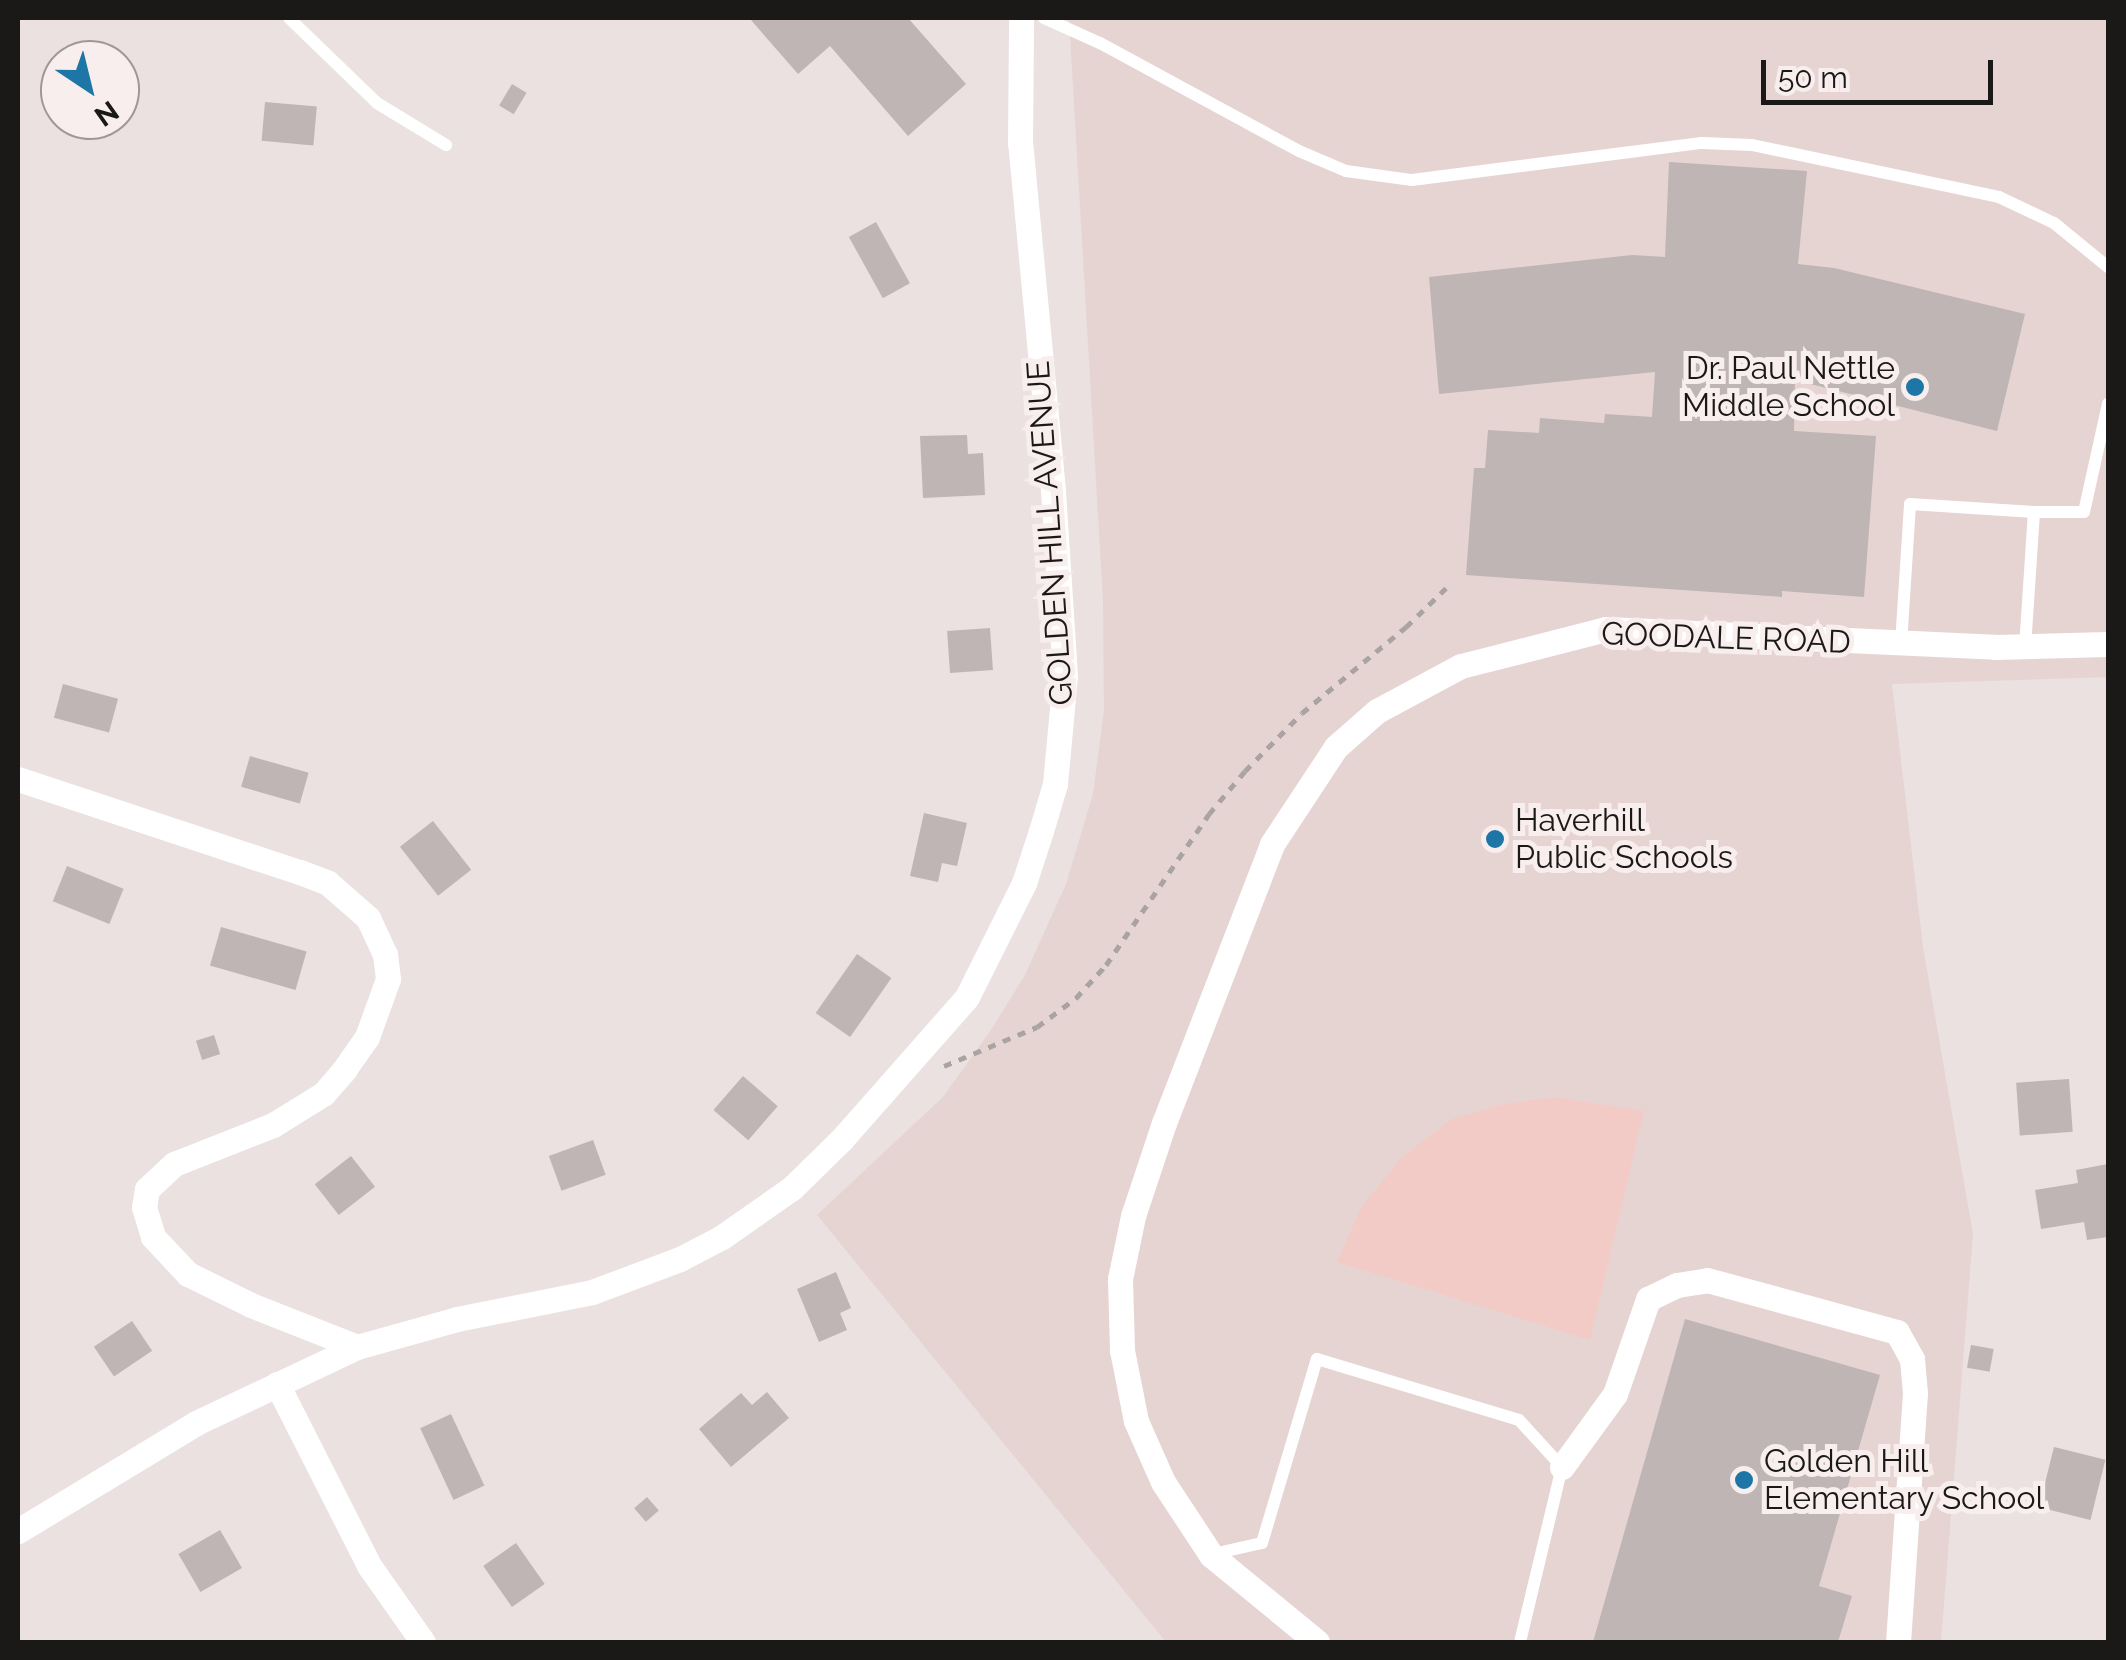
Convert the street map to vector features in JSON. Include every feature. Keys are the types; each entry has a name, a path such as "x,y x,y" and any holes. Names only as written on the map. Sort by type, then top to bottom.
{"street":[{"name":"GOLDEN HILL AVENUE","path":"18,1532 136,1456 357,1347 457,1319 592,1292 680,1259 722,1236 792,1188 908,1068 967,997 1024,883 1054,784 1061,732 1064,676 1060,597 1020,143 1022,18"},
{"name":"GOODALE ROAD","path":"1317,1642 1211,1555 1162,1482 1136,1421 1122,1350 1123,1265 1132,1216 1164,1124 1272,844 1336,747 1377,710 1461,666 1606,629 1901,644 2108,644"},
{"path":"18,778 328,883 368,918 385,954 388,979 375,1021 345,1069 323,1094 273,1125 174,1164 147,1189 144,1207 153,1237 188,1274 250,1305 357,1347"},
{"path":"1562,1466 1615,1394 1648,1299 1678,1286 1708,1280 1897,1332 1912,1359 1916,1392 1898,1642"},
{"path":"277,1384 370,1568 423,1642"}],"lane":[{"path":"289,18 377,103 446,145"},
{"path":"1044,18 1100,42 1299,151 1346,171 1412,180 1702,143 1752,145 2000,197 2054,224 2108,266"},
{"path":"1901,644 1910,504 2084,512 2108,404"},
{"path":"2025,646 2034,512"},
{"path":"1211,1555 1262,1543 1317,1359 1519,1420 1562,1466 1520,1642"}],"path":[{"path":"908,1068 928,1072 980,1054 1037,1027 1076,998 1106,965 1209,814 1245,771 1302,712 1406,628 1447,587"}],"shaded area":[{"name":"Haverhill Public Schools","path":"1069,18 2108,18 2108,677 1892,684 1923,947 1973,1234 1941,1642 1166,1642 817,1215 943,1097 991,1030 1025,975 1066,884 1093,794 1104,710 1103,601"},
{"path":"1556,1097 1644,1111 1590,1340 1337,1262 1361,1208 1403,1156 1452,1119 1503,1104"}],"building":[{"path":"908,18 966,84 908,136 830,46 798,74 751,20"},
{"path":"512,84 527,93 514,114 499,105"},
{"path":"265,102 317,107 313,145 262,141"},
{"name":"Dr. Paul Nettle Middle School","path":"1669,162 1807,171 1798,264 1834,268 2025,314 1997,431 1795,380 1794,431 1876,436 1864,597 1782,591 1782,597 1466,575 1474,468 1485,468 1488,430 1539,433 1540,418 1604,423 1605,414 1652,417 1655,372 1439,394 1429,277 1632,255 1665,257"},
{"path":"876,222 910,283 883,298 849,237"},
{"path":"967,435 968,454 983,453 985,495 923,498 920,436"},
{"path":"990,628 993,670 950,673 947,631"},
{"path":"63,684 118,699 109,733 54,718"},
{"path":"250,756 309,773 300,804 241,787"},
{"path":"924,813 967,823 957,866 942,863 938,882 910,876"},
{"path":"433,821 471,870 438,896 400,847"},
{"path":"67,866 124,889 109,924 53,901"},
{"path":"221,927 307,952 296,990 210,965"},
{"path":"857,954 891,978 850,1037 816,1013"},
{"path":"214,1035 220,1054 202,1060 196,1041"},
{"path":"743,1076 778,1106 748,1140 713,1110"},
{"path":"2069,1079 2073,1132 2020,1136 2016,1083"},
{"path":"593,1140 606,1175 561,1191 549,1156"},
{"path":"351,1156 375,1187 339,1215 315,1184"},
{"path":"2108,1164 2108,1237 2087,1240 2084,1222 2041,1229 2035,1190 2078,1183 2076,1170"},
{"path":"836,1272 851,1308 840,1313 847,1330 819,1342 797,1289"},
{"name":"Golden Hill Elementary School","path":"1685,1319 1880,1375 1819,1586 1852,1596 1838,1642 1593,1642"},
{"path":"132,1321 152,1351 114,1377 94,1347"},
{"path":"1971,1345 1994,1349 1990,1372 1967,1368"},
{"path":"767,1392 789,1418 731,1467 699,1429 741,1393 752,1405"},
{"path":"451,1414 484,1486 454,1500 420,1428"},
{"path":"2054,1447 2105,1460 2090,1520 2039,1507"},
{"path":"647,1497 659,1511 646,1522 634,1508"},
{"path":"220,1530 242,1568 200,1592 178,1554"},
{"path":"516,1543 545,1584 512,1607 483,1566"}],"place":[{"name":"Dr. Paul Nettle Middle School","path":"1915,387"},
{"name":"Haverhill Public Schools","path":"1495,839"},
{"name":"Golden Hill Elementary School","path":"1744,1480"}]}
